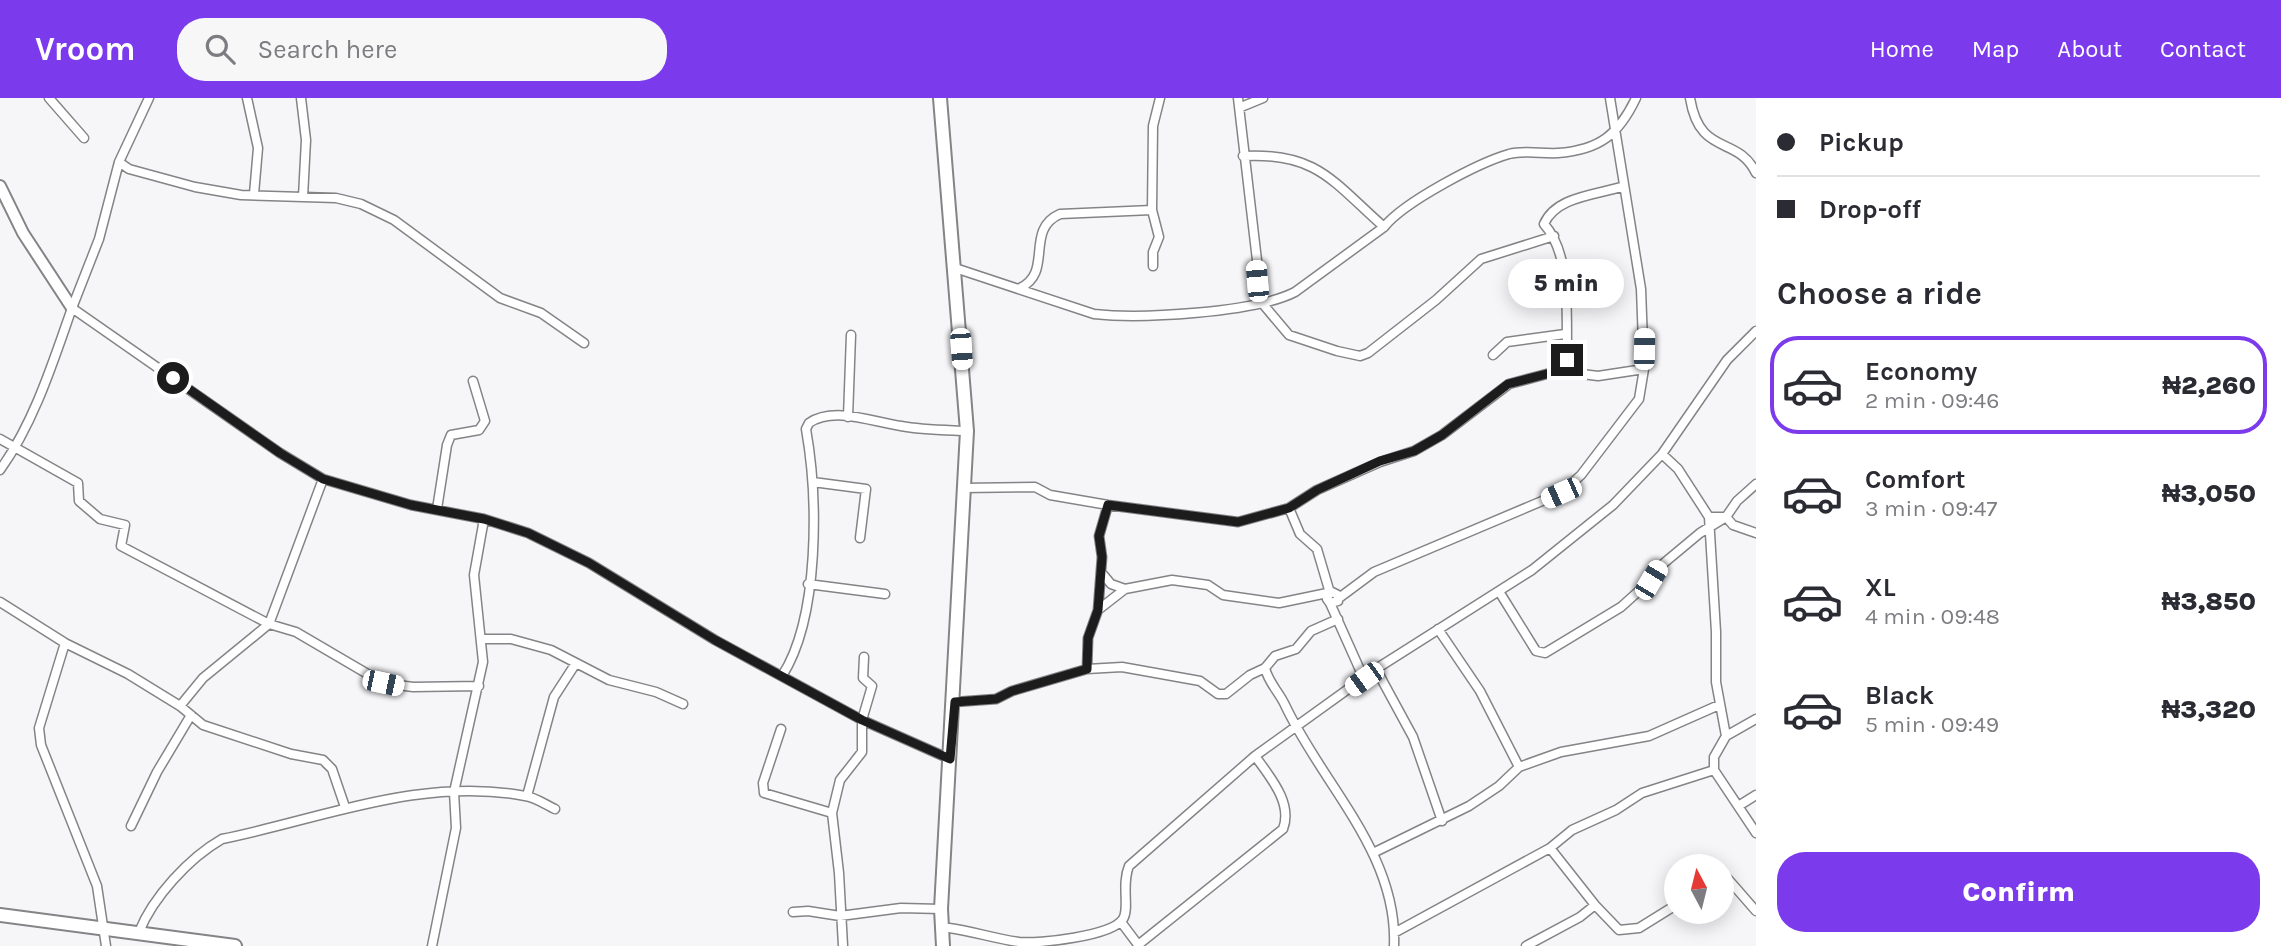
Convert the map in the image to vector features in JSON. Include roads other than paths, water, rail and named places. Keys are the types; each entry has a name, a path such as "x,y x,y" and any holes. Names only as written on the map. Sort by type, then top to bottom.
{"main road":[{"path":"940,98 967,430 962,488 955,702 941,909 943,946"},
{"path":"945,876 951,946"},
{"path":"0,915 235,946"}],"street":[{"path":"48,98 84,138"},
{"path":"0,470 15,450 72,308 99,239 119,162 149,98"},
{"path":"247,98 258,148 254,194"},
{"path":"301,98 306,139 303,197"},
{"path":"1153,266 1153,252 1159,237 1153,210 1153,126 1160,98"},
{"path":"1263,98 1239,102 1243,156 1262,303 1289,335 1360,356 1368,354 1436,300 1480,259 1554,236"},
{"path":"955,702 996,699 1012,691 1087,669 1122,667 1185,677 1200,681 1218,694 1226,694 1250,675 1265,668 1275,656 1303,644 1332,600 1374,572 1561,493 1581,475 1639,399 1644,369 1644,320 1609,98"},
{"path":"954,268 1094,314 1115,316 1262,303 1295,292 1384,227 1392,217 1441,185 1511,154 1559,153 1591,147 1615,134 1636,98"},
{"path":"1690,98 1693,116 1704,135 1740,153 1756,173"},
{"path":"1243,156 1270,155 1301,160 1333,178 1384,227"},
{"path":"119,162 129,169 195,187 254,194 336,198 361,204 394,220 500,298 541,313 584,343"},
{"path":"0,186 23,233 72,308 280,453 323,479 484,519 528,533 589,563 715,640 862,720 950,759"},
{"path":"1571,373 1565,334 1564,282 1554,236 1544,224 1549,212 1558,205 1624,186"},
{"path":"1020,288 1028,284 1037,272 1042,229 1050,219 1060,214 1153,210"},
{"path":"949,928 1018,942 1101,932 1121,922 1126,912 1123,880 1129,866 1255,756 1376,669 1500,593 1613,505 1662,454 1727,360 1756,331"},
{"path":"1493,355 1507,342 1565,334"},
{"path":"848,417 851,335"},
{"path":"962,488 1035,487 1050,495 1108,505 1238,522 1289,508 1317,490 1380,461 1414,451 1442,435 1508,384 1558,371 1564,368 1567,360"},
{"path":"1558,371 1598,376 1644,369"},
{"path":"437,509 451,435 479,430 485,421 473,381"},
{"path":"782,676 793,659 805,613 815,528 813,482 806,429 808,423 824,416 848,417 901,426 967,430"},
{"path":"0,439 15,450 78,483 79,501 100,519 125,525 121,546 269,624 296,632 383,683 413,687 479,686"},
{"path":"1662,454 1678,469 1709,517 1711,528 1708,546 1719,705 1726,736"},
{"path":"180,706 203,678 269,624 323,479"},
{"path":"813,482 866,489 860,538"},
{"path":"1500,593 1536,651 1545,653 1621,607 1651,580 1658,568 1700,533 1726,517 1737,501 1756,484"},
{"path":"1087,669 1088,638 1098,610 1101,572 1099,536 1108,505"},
{"path":"1289,508 1300,534 1317,550 1332,600 1364,679"},
{"path":"1709,517 1726,517 1733,525 1756,533"},
{"path":"432,946 456,828 454,792 479,686 482,639 474,575 484,519"},
{"path":"1101,572 1111,584 1125,589"},
{"path":"1098,610 1125,589 1172,580 1208,585 1223,595 1279,603 1332,600"},
{"path":"808,584 885,594"},
{"path":"0,602 65,643 128,674 180,706 204,725 291,754 323,760 332,769 345,807"},
{"path":"1438,629 1480,691 1519,767"},
{"path":"482,639 511,639 551,650 608,680 656,691 683,704"},
{"path":"65,643 39,728 41,745 97,886 106,946"},
{"path":"843,946 832,813 840,780 862,752 862,720 872,686 863,678 864,657"},
{"path":"527,796 554,697 576,663"},
{"path":"1265,668 1296,729 1373,853 1390,901 1394,946"},
{"path":"1376,669 1413,737 1442,821"},
{"path":"1373,853 1442,821 1499,786 1519,767 1561,752 1649,736 1719,705"},
{"path":"131,826 156,772 191,715"},
{"path":"1756,719 1726,736 1714,757 1714,770 1740,805 1756,834"},
{"path":"781,729 763,783 764,793 832,813"},
{"path":"1121,922 1138,945 1283,829 1287,820 1283,802 1255,756"},
{"path":"1394,933 1550,848 1572,830 1616,810 1642,793 1714,770"},
{"path":"139,932 155,904 207,848 222,839 345,807 454,792 527,796 555,809"},
{"path":"1740,805 1756,795"},
{"path":"1550,848 1595,905 1619,930 1631,930 1664,912"},
{"path":"1734,886 1755,907"},
{"path":"1526,946 1580,917 1595,905"},
{"path":"793,912 808,911 839,916 901,908 941,909"}]}
